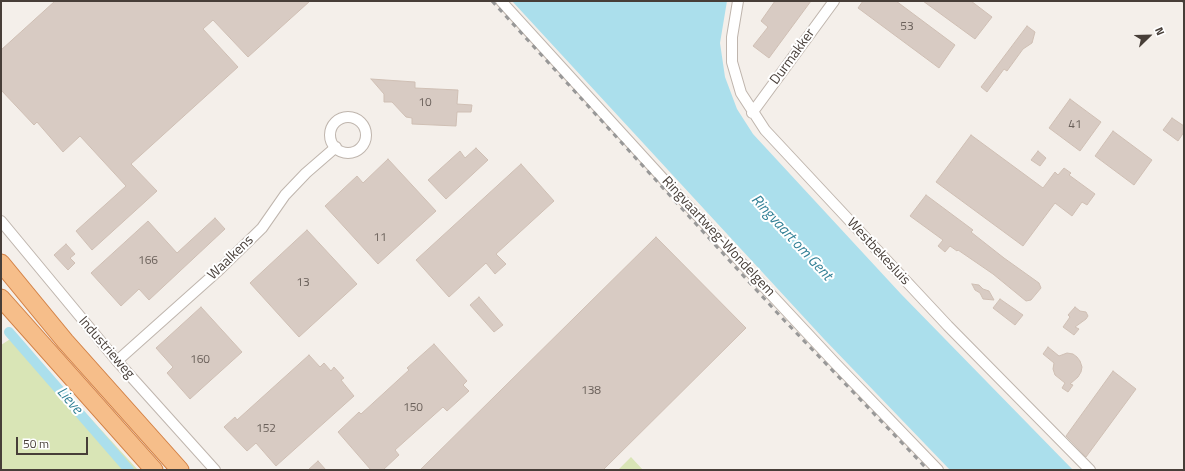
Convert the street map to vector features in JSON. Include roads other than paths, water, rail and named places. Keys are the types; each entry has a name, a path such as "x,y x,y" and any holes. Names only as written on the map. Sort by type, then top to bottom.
{"highway":[{"name":"Industrieweg","path":"1,263 65,341 180,470"},
{"path":"1,298 154,470"}],"street":[{"name":"Ringvaartweg-Wondelgem","path":"501,1 667,183 835,363 938,470"},
{"name":"Westbekesluis","path":"738,1 732,37 732,62 741,93 752,113 765,130 948,326 1090,470"},
{"name":"Durmakker","path":"752,113 834,1"},
{"name":"Waalkens","path":"117,361 214,275 262,228 285,194 306,173 336,147"},
{"name":"Industrieweg","path":"1,221 117,361 215,470"}],"water":[{"name":"Ringvaart om Gent","path":"512,1 727,1 720,43 725,77 737,109 753,134 901,294 1073,470 950,470 824,339"}],"waterway":[{"name":"Lieve","path":"9,332 129,470"}],"railway":[{"path":"492,1 782,318 928,470"}]}
